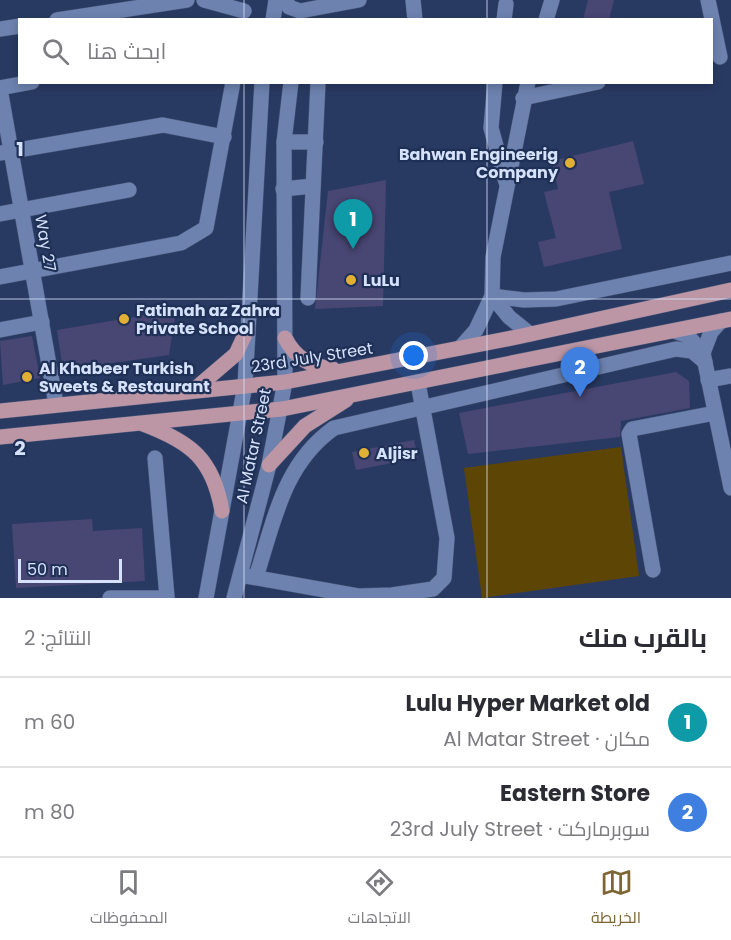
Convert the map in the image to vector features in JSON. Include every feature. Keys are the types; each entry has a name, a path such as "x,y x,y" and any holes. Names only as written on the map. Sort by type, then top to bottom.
{"main road":[{"name":"23rd July Street","path":"0,411 285,382 530,334 731,290"},
{"path":"0,437 282,409 726,320"},
{"path":"193,391 236,354 248,330"},
{"path":"285,338 292,351 312,366 348,370"},
{"path":"269,465 305,426 351,396"},
{"path":"141,423 176,436 204,461 218,491 222,511"}],"street":[{"path":"67,18 147,2 187,0"},
{"path":"204,0 244,10"},
{"path":"273,18 276,0"},
{"path":"286,0 294,11 359,0"},
{"path":"413,0 415,18"},
{"path":"547,18 552,0"},
{"path":"708,0 712,18"},
{"path":"504,18 506,4"},
{"path":"713,22 721,57"},
{"path":"0,29 18,26"},
{"path":"0,88 21,84"},
{"name":"Al Matar Street","path":"206,598 245,386 259,99 262,84"},
{"name":"Al Matar Street","path":"235,597 248,576 282,409 285,382 283,189 284,142 291,84"},
{"path":"308,298 318,84"},
{"path":"495,84 490,128 506,182"},
{"path":"460,348 476,330 492,296 491,270 506,182 528,84"},
{"path":"524,98 589,84"},
{"name":"Way 27","path":"0,88 5,152 21,210 56,404"},
{"path":"0,277 181,243 206,228 232,89 259,99"},
{"path":"5,152 163,125 224,137"},
{"path":"284,142 316,142"},
{"path":"283,189 313,186"},
{"path":"0,214 129,190"},
{"path":"492,296 524,300 556,299 731,263"},
{"path":"492,296 509,317 530,334"},
{"path":"726,320 707,339 704,357 731,488"},
{"path":"0,330 42,322"},
{"path":"674,331 688,336 704,357"},
{"path":"418,383 422,406 447,538 444,578 434,589 392,595 358,596 248,576 298,463 314,442 334,428 351,422 422,406 676,349 692,351 704,357"},
{"path":"708,380 731,376"},
{"path":"653,570 628,434 632,429 715,413"},
{"path":"110,598 167,597 155,458"}],"shaded area":[{"path":"621,447 639,576 482,598 464,468"}],"building":[{"path":"588,0 614,0 610,18 584,18"},
{"path":"633,141 644,184 609,192 622,249 544,267 538,242 556,238 544,192 558,189 552,161"},
{"path":"386,180 383,306 315,309 328,191"},
{"path":"176,310 169,355 63,370 57,330"},
{"path":"32,336 40,378 3,385 0,341"},
{"path":"676,372 689,381 690,408 621,421 620,437 468,454 459,413"},
{"path":"414,440 418,458 356,470 352,452"},
{"path":"92,519 93,531 142,528 145,581 16,588 12,524"}],"place":[{"name":"Bahwan Engineerig Company","path":"570,163"},
{"name":"Lulu Hyper Market old","path":"353,249"},
{"name":"LuLu","path":"351,280"},
{"name":"Fatimah az Zahra Private School","path":"124,319"},
{"name":"Al Khabeer Turkish Sweets & Restaurant","path":"27,377"},
{"name":"Eastern Store","path":"580,397"},
{"name":"Aljisr","path":"364,453"}]}
